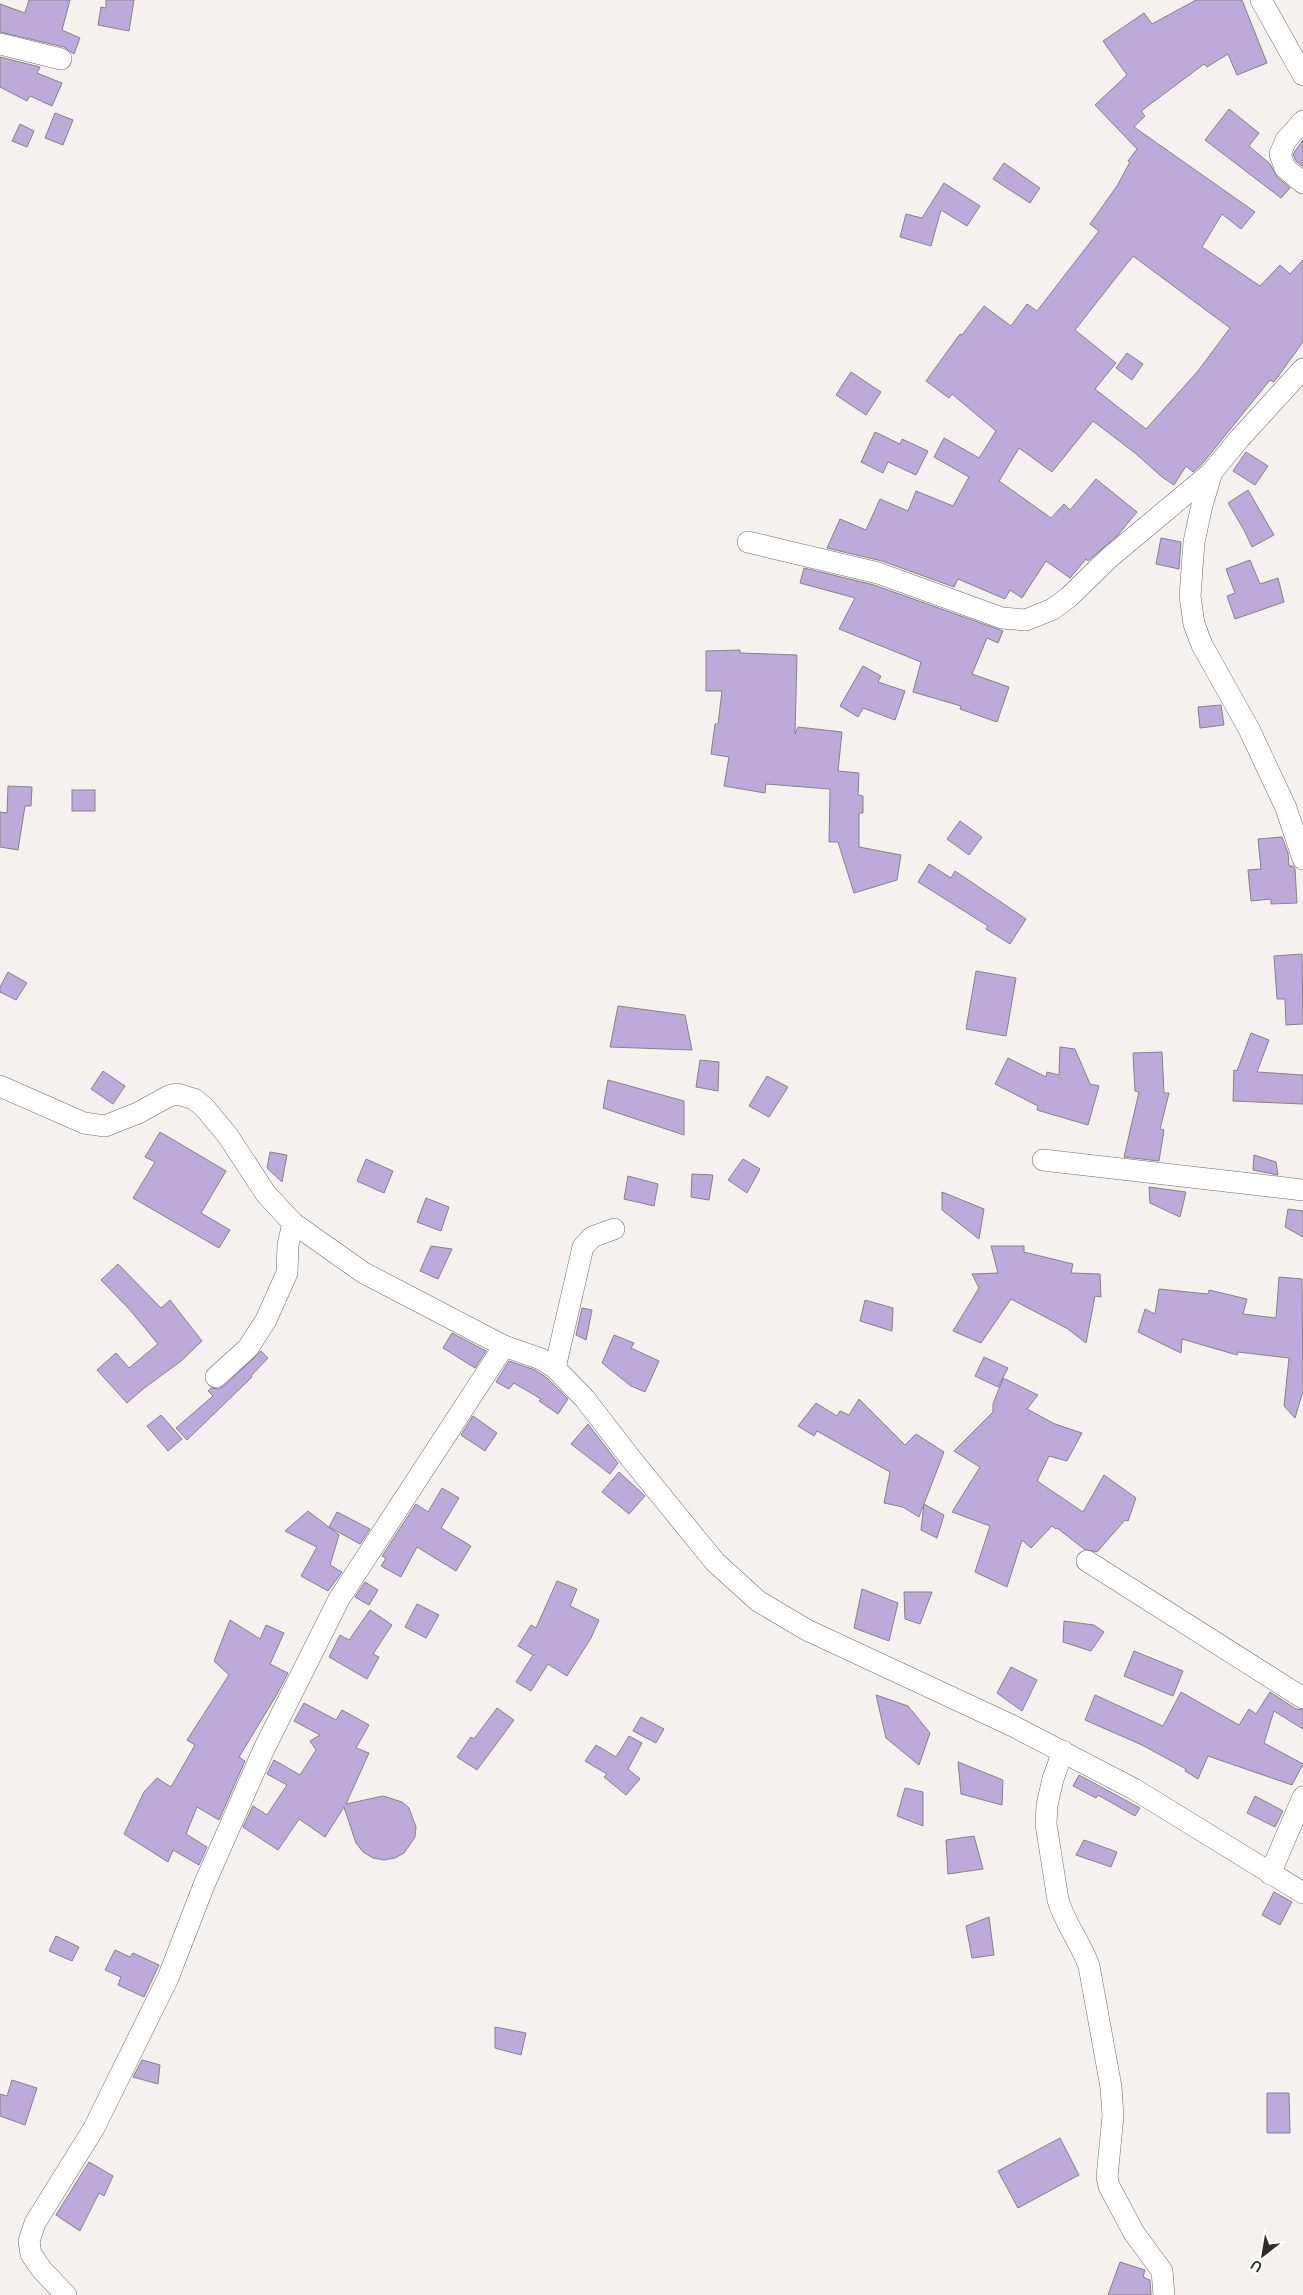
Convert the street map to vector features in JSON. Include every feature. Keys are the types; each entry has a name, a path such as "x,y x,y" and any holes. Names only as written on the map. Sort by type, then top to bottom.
{"street":[{"path":"1261,0 1303,75"},
{"path":"0,44 61,59"},
{"path":"1303,121 1286,140 1280,154 1284,168 1303,183"},
{"path":"748,542 878,573 1002,618 1026,620 1053,609 1069,597 1110,558 1212,472 1240,438 1303,369"},
{"path":"1212,472 1194,542 1190,596 1194,624 1202,645 1249,729 1286,808 1303,858"},
{"path":"0,1086 84,1123 105,1126 138,1113 169,1096 178,1094 194,1098 228,1136 266,1194 294,1223 364,1273 504,1346 541,1359 555,1368 585,1399 715,1562 758,1601 815,1634 1063,1751 1134,1789 1303,1893"},
{"path":"1043,1160 1303,1190"},
{"path":"216,1378 248,1348 266,1320 286,1273 288,1245 294,1223"},
{"path":"555,1368 583,1247 592,1237 614,1229"},
{"path":"66,2295 42,2270 31,2254 29,2241 35,2223 94,2128 168,1978 204,1885 260,1758 339,1599 504,1346"},
{"path":"1087,1561 1303,1698"},
{"path":"1063,1751 1050,1791 1046,1824 1061,1911 1084,1951 1089,1966 1111,2087 1113,2116 1107,2177 1112,2194 1121,2211 1162,2271 1164,2295"},
{"path":"1270,1874 1303,1797"}],"building":[{"path":"29,0 70,0 62,30 80,38 74,54 64,47 0,32 0,4 25,13"},
{"path":"106,0 134,0 129,31 98,25 101,7 106,8"},
{"path":"1196,0 1242,0 1267,63 1237,75 1228,54 1207,67 1204,64 1141,111 1145,116 1134,127 1255,212 1241,229 1222,214 1202,247 1260,286 1280,265 1290,274 1303,260 1303,342 1274,382 1270,380 1203,463 1193,472 1186,466 1174,485 1093,421 1052,472 1019,448 999,481 1051,518 1064,504 1070,510 1096,479 1137,512 1118,535 1088,561 1086,559 1070,578 1046,561 1022,598 1010,590 1005,599 958,579 954,587 882,561 827,548 840,519 866,530 880,499 908,511 916,491 953,506 969,477 934,457 944,438 979,458 996,431 952,394 949,398 926,381 960,334 962,335 984,306 1011,326 1027,304 1037,311 1099,231 1090,224 1117,186 1130,162 1128,161 1137,149 1095,105 1127,75 1103,41 1144,13 1152,24","holes":["1133,256 1230,328 1198,371 1146,429 1095,389 1116,363 1075,330"]},
{"path":"0,57 40,67 37,73 62,83 52,106 30,96 27,101 0,87"},
{"path":"1229,109 1259,133 1249,146 1270,164 1277,177 1290,188 1281,198 1205,140"},
{"path":"55,113 73,120 63,145 45,138"},
{"path":"20,124 34,131 27,147 12,141"},
{"path":"1303,140 1303,167 1296,161 1293,154"},
{"path":"1004,163 1040,188 1030,203 993,179"},
{"path":"944,183 980,206 967,226 941,210 931,246 900,237 906,214 922,218"},
{"path":"1127,353 1143,364 1132,380 1116,368"},
{"path":"851,372 881,392 866,415 836,395"},
{"path":"875,432 900,444 902,439 928,451 916,475 888,462 883,473 861,462"},
{"path":"1246,452 1268,466 1255,485 1233,471"},
{"path":"1248,490 1274,535 1252,547 1228,503"},
{"path":"1161,538 1181,542 1179,569 1156,564"},
{"path":"1250,560 1260,584 1278,578 1284,602 1235,619 1227,596 1235,593 1226,569"},
{"path":"804,568 874,585 1003,631 998,643 987,638 972,674 1009,687 997,722 960,709 961,706 913,692 921,662 839,629 855,598 800,583"},
{"path":"740,650 740,653 797,655 795,734 798,727 842,732 838,771 859,773 858,795 863,796 863,813 859,813 859,847 901,855 897,880 854,893 838,842 829,842 830,789 766,784 765,793 724,786 729,757 711,754 715,724 718,724 722,691 706,691 706,651"},
{"path":"863,666 881,676 878,682 905,691 895,720 863,708 858,717 840,706"},
{"path":"1221,705 1224,725 1200,728 1198,707"},
{"path":"8,786 32,787 31,806 25,806 18,850 0,847 0,812 7,813"},
{"path":"72,790 95,790 95,811 72,811"},
{"path":"960,821 982,837 969,855 947,839"},
{"path":"1282,837 1288,853 1289,866 1293,866 1295,869 1297,903 1271,904 1271,899 1251,901 1248,870 1261,869 1258,839"},
{"path":"929,864 951,878 955,871 1026,919 1010,944 986,929 988,926 918,882"},
{"path":"1302,954 1303,1024 1286,1025 1285,999 1277,999 1274,956"},
{"path":"976,971 1016,978 1006,1036 966,1029"},
{"path":"8,972 27,983 16,1000 0,992 0,987"},
{"path":"618,1006 685,1015 692,1050 610,1047"},
{"path":"1251,1033 1269,1040 1257,1072 1303,1075 1303,1104 1233,1101 1234,1070 1237,1071"},
{"path":"1060,1047 1075,1049 1090,1084 1099,1086 1088,1125 1037,1110 1038,1106 995,1084 1008,1058 1046,1077 1047,1072 1059,1075"},
{"path":"1162,1052 1164,1093 1169,1093 1160,1129 1164,1130 1159,1161 1124,1157 1139,1092 1135,1091 1133,1053"},
{"path":"700,1060 719,1062 718,1091 696,1087"},
{"path":"103,1071 125,1086 113,1104 91,1089"},
{"path":"767,1076 788,1087 769,1117 749,1106"},
{"path":"608,1080 684,1101 684,1135 603,1108"},
{"path":"160,1132 226,1171 201,1213 230,1230 219,1248 133,1198 155,1162 145,1157"},
{"path":"270,1152 287,1155 282,1182 267,1168"},
{"path":"1254,1155 1276,1162 1278,1175 1253,1170"},
{"path":"366,1159 393,1171 384,1193 357,1181"},
{"path":"743,1159 760,1169 747,1193 728,1180"},
{"path":"692,1174 713,1175 709,1200 691,1197"},
{"path":"628,1176 658,1184 654,1206 624,1199"},
{"path":"1149,1187 1186,1192 1180,1217 1150,1203"},
{"path":"942,1192 984,1209 979,1239 942,1210"},
{"path":"426,1198 449,1207 441,1231 417,1222"},
{"path":"1288,1209 1303,1211 1303,1237 1285,1227"},
{"path":"431,1246 452,1249 438,1279 420,1271"},
{"path":"991,1246 1024,1246 1024,1252 1073,1264 1071,1273 1100,1274 1101,1297 1095,1296 1086,1343 1068,1329 1011,1299 981,1343 953,1331 979,1288 972,1274 998,1273"},
{"path":"118,1264 161,1308 170,1300 202,1341 181,1361 127,1403 97,1370 116,1353 129,1368 158,1344 130,1310 101,1280"},
{"path":"1279,1277 1302,1279 1303,1391 1295,1418 1284,1406 1289,1358 1238,1352 1237,1355 1182,1339 1181,1353 1138,1332 1145,1309 1155,1314 1159,1289 1208,1294 1209,1290 1247,1299 1243,1314 1276,1318"},
{"path":"865,1300 893,1308 892,1331 860,1321"},
{"path":"582,1308 592,1310 586,1340 576,1335"},
{"path":"452,1333 486,1351 475,1368 443,1348"},
{"path":"614,1335 634,1343 631,1348 659,1361 645,1392 631,1386 602,1363"},
{"path":"261,1351 268,1358 252,1377 187,1440 176,1428 213,1396 208,1391 211,1388 218,1389 224,1386"},
{"path":"984,1357 1008,1368 998,1387 975,1376"},
{"path":"509,1361 535,1370 547,1378 568,1399 558,1414 539,1401 541,1399 514,1383 509,1389 496,1382"},
{"path":"1003,1378 1038,1395 1027,1409 1055,1424 1082,1433 1067,1461 1049,1456 1037,1481 1083,1512 1104,1475 1136,1498 1128,1521 1125,1520 1097,1552 1084,1549 1052,1526 1031,1548 1022,1540 1007,1587 975,1572 990,1526 952,1512 980,1467 954,1451 993,1412 993,1404"},
{"path":"859,1399 905,1445 916,1434 944,1452 919,1517 903,1507 884,1503 890,1472 817,1431 814,1436 798,1426 816,1403 837,1416 840,1411 849,1415"},
{"path":"161,1415 182,1439 168,1451 147,1426"},
{"path":"473,1416 497,1433 485,1451 461,1435"},
{"path":"588,1424 618,1463 610,1474 571,1444"},
{"path":"619,1472 645,1496 629,1514 602,1492"},
{"path":"442,1488 459,1498 441,1528 471,1546 456,1571 417,1547 401,1577 381,1566 386,1558 382,1556 416,1504 428,1512"},
{"path":"924,1504 944,1515 937,1538 921,1530"},
{"path":"308,1511 339,1535 330,1565 342,1572 328,1591 301,1576 317,1547 285,1531"},
{"path":"337,1512 370,1529 360,1544 329,1527"},
{"path":"557,1581 577,1589 570,1606 599,1620 591,1638 567,1676 548,1664 531,1691 516,1682 533,1655 518,1646 531,1625 536,1628"},
{"path":"365,1582 378,1590 369,1605 355,1597"},
{"path":"862,1589 898,1603 889,1641 854,1628"},
{"path":"904,1592 932,1592 920,1624 905,1619"},
{"path":"417,1604 439,1615 426,1638 405,1627"},
{"path":"370,1610 392,1625 373,1654 379,1657 367,1679 329,1657 340,1635 349,1640"},
{"path":"230,1620 260,1639 266,1625 284,1633 270,1664 288,1673 239,1757 245,1761 219,1820 197,1807 186,1834 207,1847 199,1865 173,1850 168,1862 124,1834 144,1792 157,1778 171,1787 195,1745 187,1740 229,1675 214,1661"},
{"path":"1064,1621 1094,1625 1104,1632 1091,1651 1063,1642"},
{"path":"1134,1651 1183,1671 1173,1696 1124,1676"},
{"path":"1011,1667 1037,1680 1022,1711 997,1693"},
{"path":"1181,1692 1239,1725 1249,1709 1256,1714 1270,1692 1296,1709 1303,1710 1303,1729 1274,1711 1264,1743 1303,1764 1292,1785 1208,1756 1198,1779 1185,1771 1186,1769 1142,1745 1085,1720 1095,1695 1163,1726"},
{"path":"876,1695 908,1706 930,1733 919,1765 886,1738"},
{"path":"304,1703 336,1720 342,1710 369,1725 356,1748 369,1753 346,1804 383,1796 402,1802 409,1808 416,1827 415,1837 404,1853 395,1858 384,1860 373,1858 363,1852 356,1843 344,1807 325,1837 299,1819 278,1850 243,1827 253,1806 267,1815 287,1785 267,1774 274,1760 300,1775 316,1750 310,1741 320,1735 294,1721"},
{"path":"497,1708 514,1720 477,1770 457,1757 471,1737 474,1739"},
{"path":"641,1717 664,1729 656,1743 633,1731"},
{"path":"629,1736 642,1743 628,1769 640,1779 626,1795 604,1777 607,1774 585,1761 596,1745 616,1757"},
{"path":"958,1762 1003,1780 1002,1805 961,1794"},
{"path":"1079,1775 1140,1808 1135,1816 1098,1795 1096,1798 1073,1786"},
{"path":"905,1788 923,1792 923,1826 897,1816"},
{"path":"1255,1796 1283,1811 1275,1827 1247,1813"},
{"path":"974,1836 983,1869 948,1874 946,1840"},
{"path":"1084,1840 1117,1852 1111,1867 1076,1855"},
{"path":"1274,1892 1292,1902 1280,1925 1262,1915"},
{"path":"989,1917 994,1955 972,1958 966,1926"},
{"path":"56,1936 79,1947 72,1961 49,1951"},
{"path":"115,1950 130,1957 133,1953 159,1965 144,1997 118,1985 121,1977 105,1970"},
{"path":"495,2027 526,2033 521,2055 495,2048"},
{"path":"142,2060 160,2065 158,2084 133,2077"},
{"path":"12,2080 37,2088 25,2125 0,2116 0,2094 7,2096"},
{"path":"1267,2093 1289,2093 1290,2133 1267,2133"},
{"path":"1060,2138 1079,2175 1018,2208 998,2171"},
{"path":"89,2162 113,2176 104,2196 99,2193 80,2231 56,2215"},
{"path":"1120,2262 1145,2270 1143,2277 1150,2280 1151,2295 1108,2295"}]}
